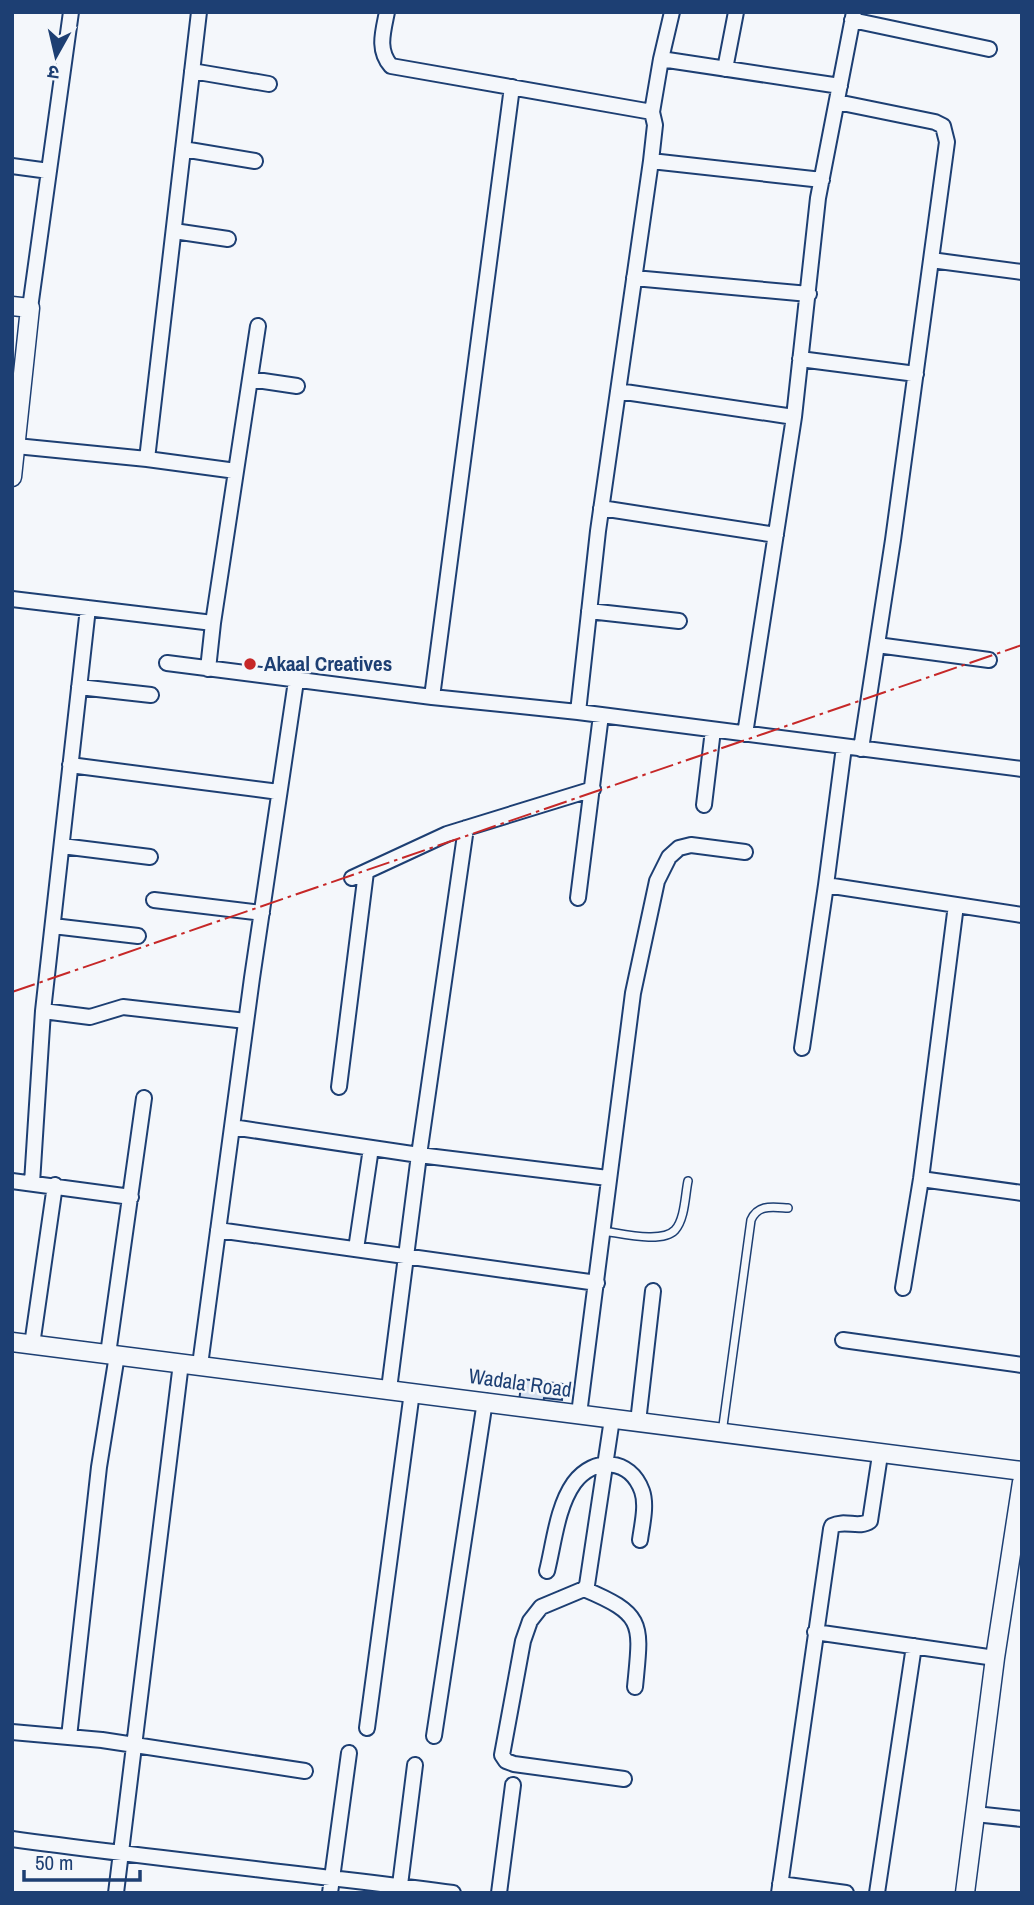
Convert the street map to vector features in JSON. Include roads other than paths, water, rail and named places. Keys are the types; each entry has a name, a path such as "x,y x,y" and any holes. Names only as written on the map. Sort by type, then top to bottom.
{"street":[{"path":"12,477 16,446 21,307 49,171 71,12"},
{"path":"147,459 199,12"},
{"path":"578,712 601,508 651,161 654,125 652,112 672,12"},
{"path":"725,69 736,12"},
{"path":"385,13 381,46 384,58 391,65 652,112"},
{"path":"745,734 794,417 821,180 853,16 989,49"},
{"path":"661,60 840,86"},
{"path":"192,71 269,84"},
{"path":"432,697 512,87"},
{"path":"837,102 934,122 943,126 947,142 916,374 860,749"},
{"path":"183,149 255,161"},
{"path":"651,161 821,180"},
{"path":"12,166 49,171"},
{"path":"174,231 228,239"},
{"path":"931,260 1022,272"},
{"path":"634,278 809,294"},
{"path":"208,669 258,326"},
{"path":"800,359 916,374"},
{"path":"250,379 297,386"},
{"path":"618,391 794,417"},
{"path":"16,446 236,471"},
{"path":"601,508 776,535"},
{"path":"12,598 213,623"},
{"path":"32,1183 43,1012 88,608"},
{"path":"589,611 679,621"},
{"path":"877,645 989,660"},
{"path":"167,663 1022,769"},
{"path":"200,1365 296,681"},
{"path":"79,687 151,695"},
{"path":"578,898 601,715"},
{"path":"704,805 713,730"},
{"path":"802,1048 844,747"},
{"path":"71,765 279,792"},
{"path":"352,878 447,834 593,789"},
{"path":"388,1389 466,828"},
{"path":"579,1415 633,993 661,870 680,848 691,845 745,852"},
{"path":"62,846 150,857"},
{"path":"339,1087 366,873"},
{"path":"826,885 1022,915"},
{"path":"154,900 262,913"},
{"path":"903,1288 921,1179 956,905"},
{"path":"53,926 138,936"},
{"path":"43,1012 90,1017 123,1007 247,1021"},
{"path":"69,1737 144,1098"},
{"path":"232,1127 419,1155 608,1178"},
{"path":"356,1249 371,1148"},
{"path":"921,1179 1022,1193"},
{"path":"12,1181 131,1196"},
{"path":"32,1345 55,1185"},
{"path":"218,1230 597,1283"},
{"path":"638,1422 653,1291"},
{"path":"843,1340 1022,1365"},
{"name":"Wadala Road","path":"12,1342 485,1401 880,1455 1022,1471"},
{"path":"116,1893 181,1363"},
{"path":"367,1728 412,1392"},
{"path":"434,1736 485,1401"},
{"path":"612,1419 589,1577 584,1589 541,1607 530,1621 523,1641 502,1755 506,1761 514,1764 624,1779"},
{"path":"846,1893 780,1888 831,1530 836,1523 862,1525 870,1521 880,1455"},
{"path":"547,1572 568,1494 586,1471 605,1463 626,1470 640,1487 643,1507 640,1540"},
{"path":"965,1893 995,1658 1022,1482"},
{"path":"584,1589 621,1606 633,1618 639,1635 635,1687"},
{"path":"815,1632 995,1658"},
{"path":"877,1893 914,1646"},
{"path":"12,1732 134,1745 304,1771"},
{"path":"330,1893 349,1753"},
{"path":"399,1889 415,1765"},
{"path":"499,1893 513,1784"},
{"path":"975,1814 1022,1819"},
{"path":"12,1839 332,1877 399,1889 453,1893"}],"lane":[{"path":"603,1231 661,1237 675,1230 688,1181"},
{"path":"722,1434 751,1220 755,1211 760,1208 788,1208"}],"place":[{"name":"Akaal Creatives","path":"250,664"}]}
